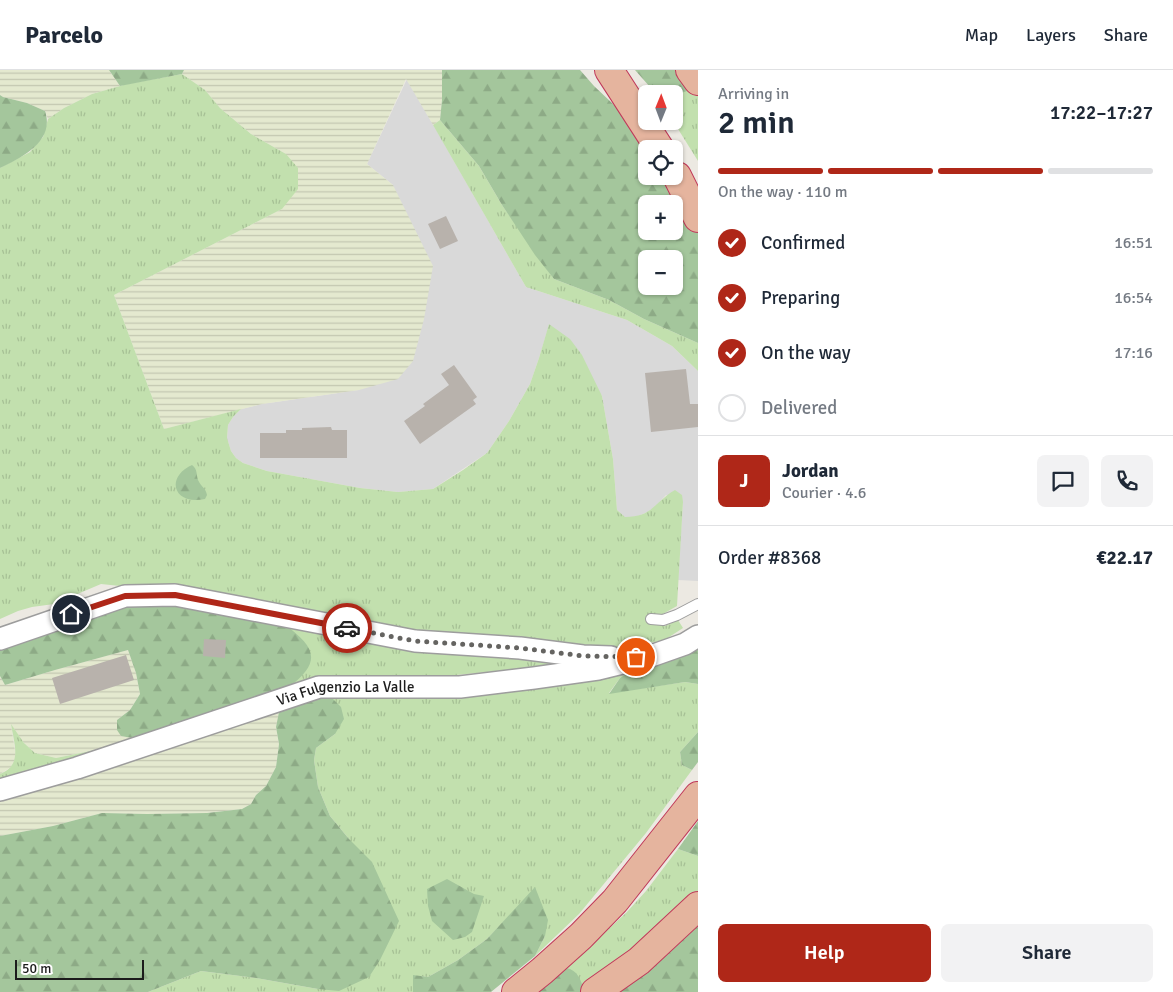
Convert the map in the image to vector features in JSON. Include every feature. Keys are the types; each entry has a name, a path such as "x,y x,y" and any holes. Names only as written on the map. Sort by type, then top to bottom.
{"highway":[{"path":"588,70 654,139"},
{"path":"609,70 654,139"},
{"path":"690,70 698,81"},
{"path":"683,184 698,208"},
{"path":"682,185 698,218"},
{"path":"516,992 561,954 615,900 698,796"},
{"path":"595,992 639,961 698,906"}],"street":[{"path":"0,638 125,596 175,595 415,641 520,648 583,656 651,656"},
{"name":"Via Fulgenzio La Valle","path":"0,790 77,768 320,687 460,686 534,678 598,669 651,656 685,644 698,636"}],"lane":[{"path":"651,619 662,620 677,615 698,604"}],"shaded area":[{"path":"407,79 526,287 627,320 672,346 698,371 698,581 678,580 683,502 666,495 652,510 636,517 625,517 617,510 613,459 602,396 549,325 530,384 509,421 487,453 433,489 398,492 360,488 267,471 243,463 231,451 227,438 228,425 241,409 262,404 359,390 393,185 367,164"}],"green space":[{"path":"0,70 109,70 120,86 92,94 64,108 48,119 45,111 27,103 0,95"},
{"path":"109,70 184,70 182,74 120,86"},
{"path":"184,70 442,70 440,120 433,125 406,79 367,164 393,185 433,266 424,319 413,361 398,379 359,390 262,404 164,429 114,295 282,209 286,154 251,134 220,108 205,90 182,74"},
{"path":"442,70 580,70 630,120 641,140 638,140 638,185 678,185 683,195 638,195 638,240 683,240 683,195 698,224 698,343 644,319 609,300 554,279 535,255 479,166 440,120"},
{"path":"635,70 681,70 695,88 683,92 683,85 648,85"},
{"path":"182,74 205,90 220,108 251,134 286,154 298,168 298,189 282,209 114,295 164,429 241,409 228,425 227,438 231,451 243,463 267,471 360,488 398,492 433,489 487,453 509,421 530,384 549,324 570,339 582,355 602,396 613,459 617,510 625,517 634,516 648,512 675,490 682,495 677,606 661,615 665,626 678,620 683,628 663,641 617,647 568,647 495,635 449,637 158,590 101,584 54,604 32,607 0,619 0,168 30,152 43,137 48,119 64,108 92,94 127,84"},
{"path":"695,88 698,92 698,161 679,130 683,130 683,90"},
{"path":"0,95 27,103 45,111 47,122 45,131 35,147 18,159 0,168"},
{"path":"440,120 479,166 502,205 554,279 609,300 644,319 698,343 698,371 672,346 627,320 526,287 433,125"},
{"path":"192,465 196,470 199,482 205,489 207,495 205,499 194,500 186,498 176,489 178,476 183,470"},
{"path":"175,601 284,624 295,632 308,647 311,654 311,662 300,678 289,687 132,738 121,736 117,730 117,720 130,710 140,694 136,673 128,650 5,685 0,676 0,645 98,607"},
{"path":"284,624 570,664 456,675 396,677 330,676 289,687"},
{"path":"698,645 698,684 685,682 609,694 620,678 631,670"},
{"path":"128,650 136,673 140,694 130,710 117,720 121,736 132,738 147,736 109,747 56,758 35,753 24,743 11,725 16,757 11,767 0,774 0,676 5,685"},
{"path":"631,670 620,678 609,693 685,682 698,684 698,732 680,752 682,765 692,770 646,833 579,914 535,956 545,936 507,918 487,939 458,960 428,977 413,976 413,992 148,992 201,971 318,989 349,839 330,816 318,787 314,760 316,748 335,734 326,692"},
{"path":"326,692 341,707 344,719 335,734 316,748 314,760 318,787 330,816 372,862 399,921 380,960 369,977 339,991 201,971 148,992 0,992 0,836 53,826 102,813 207,813 242,809 251,804 256,795 266,786 276,767 279,744 276,727 280,707"},
{"path":"280,707 276,727 279,744 276,767 266,786 256,795 251,804 242,809 207,813 102,813 53,826 0,836 0,791"},
{"path":"11,724 24,743 35,753 56,758 110,747 0,785 0,774 12,765 14,759 15,746"},
{"path":"698,732 698,762 692,770 682,765 680,752"},
{"path":"698,821 698,856 678,849"},
{"path":"678,849 698,856 698,895 584,991 566,968 626,913 646,891"},
{"path":"447,879 474,894 484,896 472,932 465,937 453,940 432,921 428,906 427,889"},
{"path":"535,887 548,920 545,936 535,956 491,992 413,992 413,975 428,977 458,960 487,939"},
{"path":"698,920 698,992 608,992"},
{"path":"566,968 576,973 584,991 534,992"}],"building":[{"path":"446,216 458,241 440,249 428,224"},
{"path":"454,365 477,397 473,400 476,404 420,444 404,421 449,385 441,374"},
{"path":"686,369 690,404 698,404 698,427 651,432 645,373"},
{"path":"331,427 332,430 347,430 347,458 260,458 260,433 286,433 286,430"},
{"path":"204,639 226,640 225,658 203,656"},
{"path":"126,655 134,680 60,704 52,678"}],"way so far":[{"path":"347,628 415,641 520,648 583,656 636,657"}],"route":[{"path":"71,614 125,596 175,595 347,628"}]}
